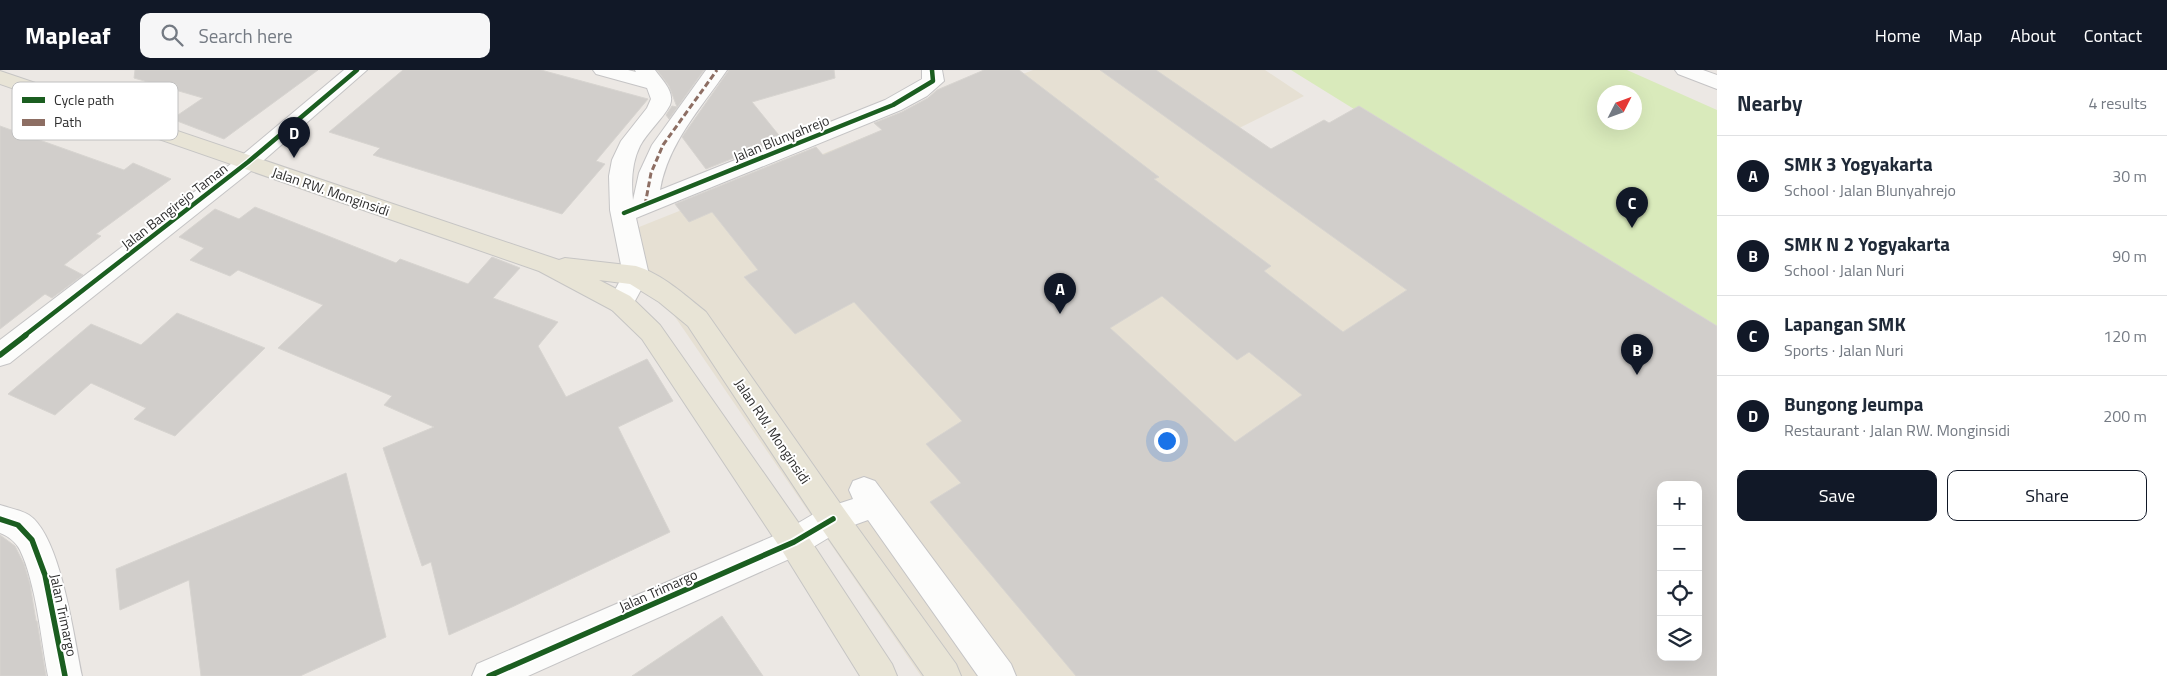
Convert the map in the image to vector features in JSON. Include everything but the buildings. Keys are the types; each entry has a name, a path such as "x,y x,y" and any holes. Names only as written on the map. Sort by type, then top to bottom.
{"main road":[{"name":"Jalan RW. Monginsidi","path":"0,77 15,82"},
{"name":"Jalan RW. Monginsidi","path":"178,138 548,265 621,303 651,332 794,542 880,676"},
{"name":"Jalan RW. Monginsidi","path":"548,265 636,275 668,295 697,320 833,519 944,676"}],"street":[{"name":"Jalan Bangirejo Taman","path":"0,355 248,162 358,70"},
{"path":"603,70 649,76 660,92 662,99 630,144 623,159 621,188 634,209"},
{"path":"621,303 636,275 634,209 663,145 717,70"},
{"name":"Jalan Blunyahrejo","path":"634,209 893,105 933,81 932,70"},
{"path":"1686,70 1717,83"},
{"name":"Jalan Trimargo","path":"489,676 794,542 868,497 999,676"},
{"name":"Jalan Trimargo","path":"0,519 18,525 32,540 45,575 65,676"}],"shaded area":[{"path":"1033,70 1265,70 1304,96 1213,141 1555,392 1406,676 921,676 619,235"}],"green space":[{"path":"1291,70 1627,70 1717,110 1717,334"}],"marked path":[{"path":"645,205 651,173 663,145 717,70"}],"cycle path":[{"path":"0,355 248,162 357,70"},
{"path":"624,213 893,105 933,81 932,70"},
{"path":"0,519 18,525 32,540 45,575 65,676"},
{"path":"489,676 794,542 833,519"}],"place":[{"name":"Bungong Jeumpa","path":"294,158"},
{"name":"Lapangan SMK","path":"1632,228"},
{"name":"SMK 3 Yogyakarta","path":"1060,314"},
{"name":"SMK N 2 Yogyakarta","path":"1637,375"}]}
